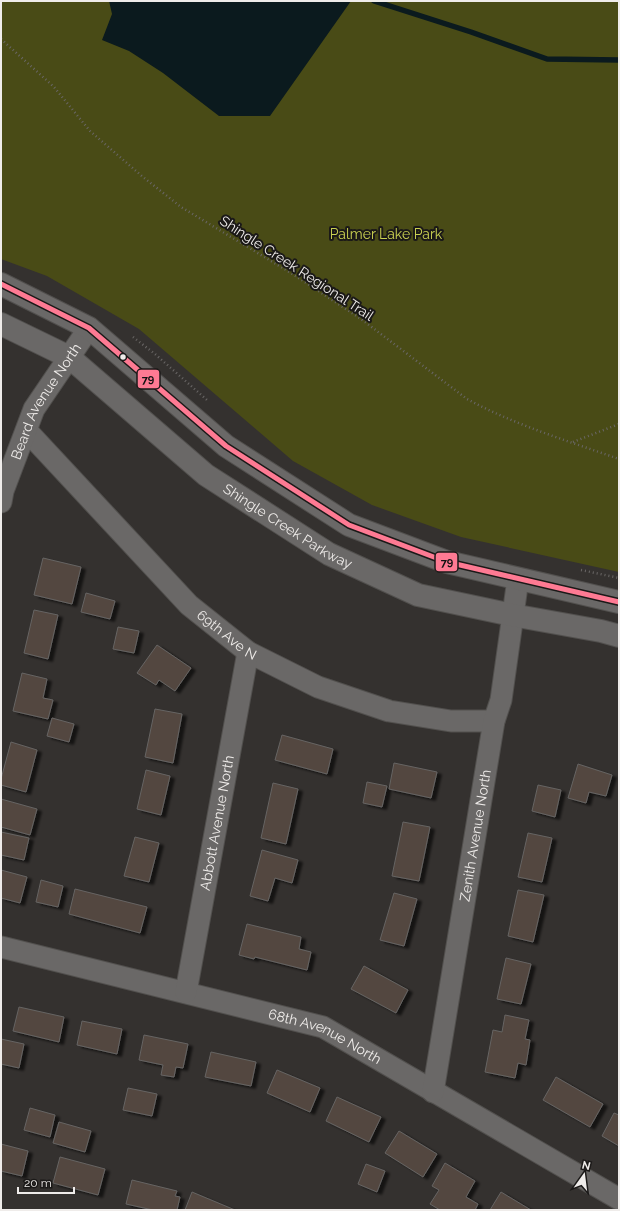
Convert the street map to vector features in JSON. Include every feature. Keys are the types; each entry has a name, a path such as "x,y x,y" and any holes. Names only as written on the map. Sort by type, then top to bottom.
{"street":[{"path":"1,284 90,328 226,446 349,525 447,562 619,602"},
{"name":"Shingle Creek Parkway","path":"1,324 69,357 206,475 329,554 418,595 512,615 601,631 619,636"},
{"name":"Beard Avenue North","path":"1,502 3,490 27,431 34,409 90,328"},
{"name":"69th Ave N","path":"27,431 189,605 248,652 318,687 389,711 451,721 494,721"},
{"name":"Zenith Avenue North","path":"433,1092 494,721 500,700 518,579"},
{"name":"Abbott Avenue North","path":"186,992 248,652"},
{"name":"68th Avenue North","path":"1,947 186,992 323,1028 619,1199"}],"path":[{"name":"Shingle Creek Regional Trail","path":"1,38 54,87 90,131 143,177 181,206 290,273 361,319 467,399 515,421 619,459"},
{"path":"132,336 155,354 212,405"},
{"path":"572,442 619,424"},
{"path":"580,570 619,578"}],"green space":[{"name":"Palmer Lake Park","path":"1,1 619,1 619,572 461,537 372,505 293,461 139,329 47,276 1,259"}],"shaded area":[{"path":"109,1 351,1 270,116 219,116 163,73 129,51 102,40 112,14"}],"building":[{"path":"43,558 81,567 72,604 34,595"},
{"path":"86,593 115,601 110,619 81,612"},
{"path":"34,610 58,615 48,659 24,653"},
{"path":"118,627 139,631 134,653 113,649"},
{"path":"157,645 191,668 175,691 159,680 156,685 137,673"},
{"path":"22,673 47,679 43,698 53,700 48,719 13,711"},
{"path":"155,709 182,714 173,763 145,757"},
{"path":"52,718 74,724 69,742 47,736"},
{"path":"282,735 333,749 327,774 275,760"},
{"path":"11,742 37,750 26,792 1,785 1,779"},
{"path":"394,763 437,772 431,798 389,789"},
{"path":"578,764 612,775 606,796 589,792 586,803 568,798"},
{"path":"146,770 170,776 161,815 137,809"},
{"path":"367,782 387,786 382,807 363,803"},
{"path":"273,783 298,789 286,844 261,838"},
{"path":"538,785 561,790 555,817 532,811"},
{"path":"1,799 37,809 30,835 1,827"},
{"path":"403,822 430,827 419,881 392,876"},
{"path":"1,832 29,838 24,860 1,855"},
{"path":"528,833 552,838 542,882 518,877"},
{"path":"135,837 159,843 149,882 124,876"},
{"path":"262,850 298,860 292,883 275,878 268,901 250,896"},
{"path":"1,870 27,877 20,903 1,898"},
{"path":"41,880 63,886 58,907 36,902"},
{"path":"75,889 147,907 140,933 69,914"},
{"path":"518,890 544,895 533,942 508,936"},
{"path":"394,893 417,899 404,946 380,940"},
{"path":"247,924 301,937 299,949 311,952 307,970 255,957 254,959 239,955"},
{"path":"506,958 531,964 521,1004 497,999"},
{"path":"364,966 408,990 396,1013 351,989"},
{"path":"19,1007 64,1017 59,1042 13,1031"},
{"path":"505,1015 529,1020 525,1039 530,1040 526,1065 518,1063 515,1078 485,1072 493,1030 502,1032"},
{"path":"82,1021 122,1029 117,1054 77,1045"},
{"path":"144,1035 188,1044 183,1068 176,1067 174,1077 161,1075 163,1065 139,1060"},
{"path":"1,1039 24,1044 19,1068 1,1064"},
{"path":"211,1052 256,1062 251,1086 205,1077"},
{"path":"277,1070 320,1088 310,1112 267,1093"},
{"path":"556,1077 603,1104 590,1127 543,1100"},
{"path":"128,1088 157,1094 152,1116 123,1110"},
{"path":"337,1097 381,1117 369,1142 326,1121"},
{"path":"30,1108 55,1115 50,1137 24,1130"},
{"path":"614,1113 619,1115 619,1146 602,1136"},
{"path":"59,1122 91,1131 85,1152 53,1143"},
{"path":"399,1131 437,1154 423,1177 385,1153"},
{"path":"1,1144 28,1151 22,1176 1,1171"},
{"path":"60,1157 105,1169 98,1195 53,1183"},
{"path":"445,1163 475,1181 466,1197 478,1204 475,1210 440,1210 430,1204 439,1190 432,1186"},
{"path":"366,1164 385,1171 377,1192 358,1184"},
{"path":"132,1180 177,1191 175,1196 180,1197 177,1210 153,1210 126,1204"},
{"path":"192,1192 235,1210 185,1210"},
{"path":"501,1192 531,1210 490,1210"}],"waterway":[{"path":"374,1 471,32 547,59 619,60"}],"transit line":[{"name":"79","path":"1,284 89,328 226,446 349,525 447,562 619,602"}]}
